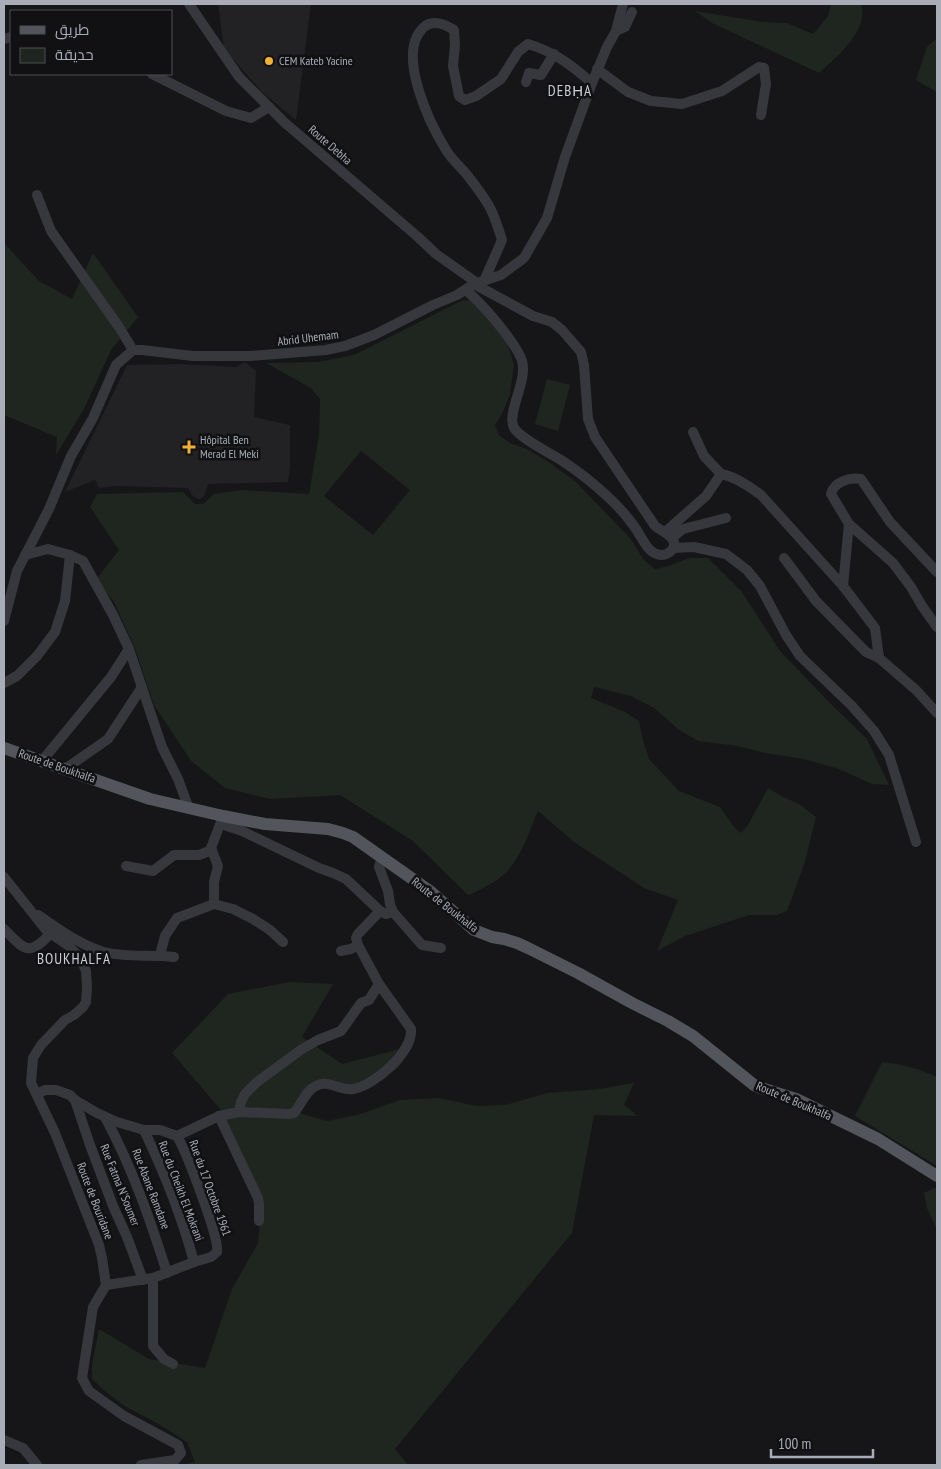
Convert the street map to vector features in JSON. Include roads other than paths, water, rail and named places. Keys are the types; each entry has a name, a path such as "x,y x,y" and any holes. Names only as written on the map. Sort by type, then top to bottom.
{"main road":[{"name":"Route de Boukhalfa","path":"4,748 150,799 222,820 315,827 353,837 435,895 474,930 517,943 578,973 693,1036 754,1085 796,1099 869,1134 937,1176"}],"street":[{"name":"Route Debha","path":"189,4 240,77 284,122 418,236 436,254 475,284"},
{"name":"Abrid Uhemam","path":"133,350 193,356 250,356 326,350 345,346 374,335 457,295 475,284 501,275 524,258 547,218 565,157 592,83 616,31 623,4"},
{"path":"616,31 624,26 632,12"},
{"path":"475,284 502,240 488,203 446,150 420,96 414,73 413,55 417,37 423,27 435,22 447,24 454,30 453,66 456,86 459,96 465,100 476,96 501,79 518,52 528,44 554,54 592,83"},
{"path":"526,82 529,73 541,75 554,54"},
{"path":"598,69 628,92 651,102 682,104 722,91 759,67 764,68 766,84 761,115"},
{"path":"154,75 226,111 251,118 269,107"},
{"path":"4,621 17,571 49,509 71,456 100,405 116,365 133,350 51,230 37,195"},
{"path":"475,284 489,311 501,326 522,362 523,375 512,414 513,427 522,436 590,481 633,524 648,548 654,553 666,554 670,539 706,496 721,474"},
{"path":"475,284 533,316 552,322 562,330 581,352 584,365 588,419 595,437 655,526 670,539 694,547 726,554 752,575 800,656 858,713 874,732 889,755 916,842"},
{"path":"693,432 704,456 721,474 731,476 761,495 843,586 875,628 879,658"},
{"path":"937,572 890,522 861,479 853,478 836,485 831,494 849,524 893,564 911,587 937,627"},
{"path":"670,539 683,529 726,518"},
{"path":"843,586 849,524"},
{"path":"25,555 48,549 70,554 83,562 113,615 129,649 162,747 178,779 189,809"},
{"path":"4,683 17,676 37,656 55,632 65,601 70,554"},
{"path":"784,558 816,600 866,652 879,658 916,690 937,713"},
{"path":"42,761 111,677 129,649"},
{"path":"65,769 108,739 142,687"},
{"path":"214,904 214,882 218,866 211,848 222,820 319,868 346,879 380,911 386,914 394,912"},
{"path":"126,866 153,871 174,855 199,855 212,850"},
{"path":"382,857 379,867 394,912 422,945 441,948"},
{"path":"4,877 46,930 51,933 36,946 28,949 22,948 4,929"},
{"path":"160,955 165,936 177,918 214,904 233,909 253,919 270,930 283,942"},
{"path":"31,911 75,939 104,952 174,957"},
{"path":"37,1094 45,1090 56,1090 70,1095 75,1100 105,1117 144,1130 160,1130 177,1136 219,1116 239,1112 294,1113 308,1092 316,1085 325,1083 346,1089 354,1089 370,1082 391,1066 403,1052 412,1036 411,1029 379,984 356,938 380,911"},
{"name":"Route de Bouridane","path":"51,933 70,947 80,958 86,971 88,987 86,1002 79,1012 56,1028 41,1045 33,1058 31,1084 65,1157 99,1245 106,1285"},
{"path":"341,950 351,949 358,945"},
{"path":"239,1112 240,1102 257,1082 302,1049 341,1031 361,1003 369,1000 379,984"},
{"name":"Rue Fatma N'Soumer","path":"75,1100 114,1206 148,1279"},
{"path":"219,1116 258,1198 259,1221"},
{"name":"Rue Abane Ramdane","path":"105,1117 121,1145 142,1198 167,1273"},
{"name":"Rue du Cheikh El Mokrani","path":"144,1130 186,1233 194,1262"},
{"name":"Rue du 17 Octobre 1961","path":"106,1285 148,1279 211,1257 217,1252 218,1248 200,1189 183,1145 177,1136"},
{"path":"148,1279 152,1346 164,1359 173,1364"},
{"path":"106,1285 93,1307 82,1378 89,1392 124,1416 178,1445 181,1452 175,1460 141,1465"},
{"path":"4,1440 23,1448 38,1465"}],"place":[{"name":"CEM Kateb Yacine","path":"269,61"},
{"name":"Hôpital Ben Merad El Meki","path":"189,447"}],"district":[{"name":"DEBḤA","path":"570,91"},
{"name":"BOUKHALFA","path":"74,959"}]}
